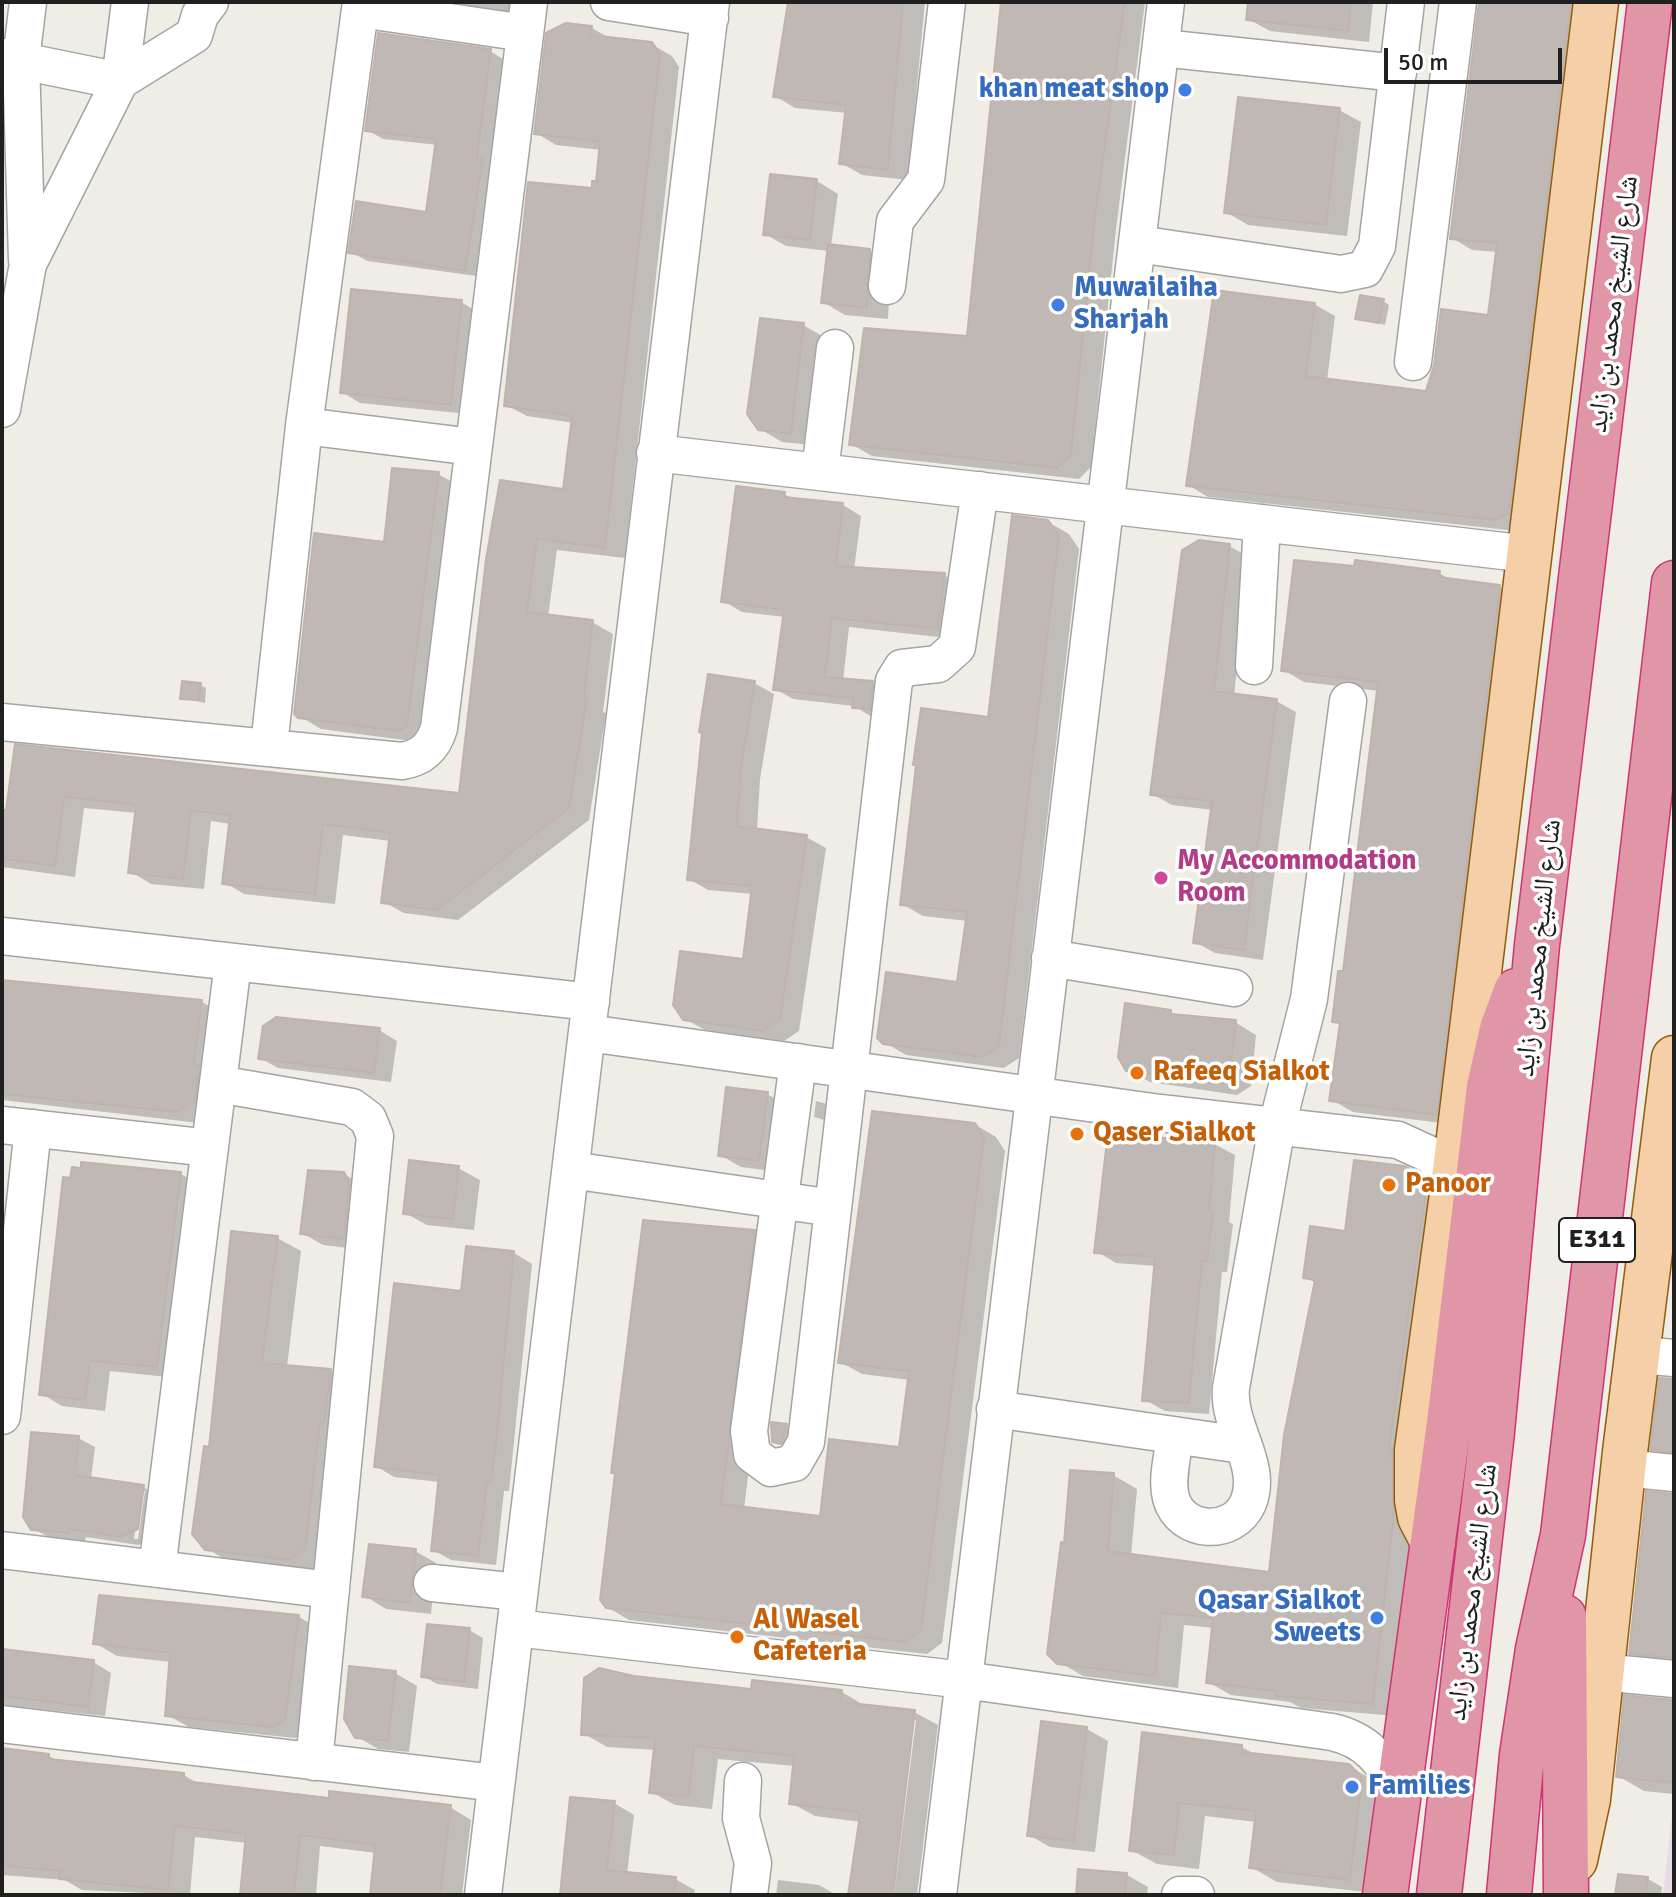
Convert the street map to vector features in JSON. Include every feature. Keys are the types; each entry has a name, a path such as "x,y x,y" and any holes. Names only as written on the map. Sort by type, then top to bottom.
{"highway":[{"name":"شارع الشيخ محمد بن زايد","path":"1439,1895 1492,1432 1537,945 1650,2"},
{"name":"E311","path":"1509,1895 1526,1725 1538,1649 1563,1535 1674,583"},
{"path":"1385,1895 1433,1542 1489,1087 1502,1029 1537,945"},
{"path":"1563,1535 1571,1890"}],"main road":[{"path":"1433,1542 1420,1517 1416,1467 1453,1187 1596,2"},
{"path":"1571,1890 1583,1832 1624,1460 1657,1352 1674,1058"}],"street":[{"path":"2,409 28,264 12,59 28,2"},
{"path":"28,264 120,81 130,2"},
{"path":"12,59 120,81 194,35 200,15 210,2"},
{"path":"483,1895 710,10 609,2"},
{"path":"887,286 895,221 926,180 947,2"},
{"path":"938,1895 1166,2"},
{"path":"1138,244 1341,274 1365,269 1377,246 1406,2"},
{"path":"1413,362 1458,2"},
{"path":"2,722 402,761 412,759 430,747 439,728 527,17 361,6 304,426 269,746"},
{"path":"1162,48 1398,73"},
{"path":"820,471 835,348"},
{"path":"304,426 473,447"},
{"path":"655,453 1529,554"},
{"path":"798,1062 748,1443 760,1463 771,1468 794,1463 806,1442 894,681 902,668 938,664 957,647 980,490"},
{"path":"1254,666 1262,523"},
{"path":"1175,1436 1169,1487 1171,1500 1178,1512 1201,1527 1228,1524 1247,1505 1252,1480 1231,1413 1231,1388 1277,1126 1309,999 1348,701"},
{"path":"2,936 233,963 589,1018 798,1062 1410,1143 1433,1156 1453,1187"},
{"path":"1050,958 1234,988"},
{"path":"157,1569 233,963"},
{"path":"218,1084 352,1107 368,1119 375,1136 314,1762"},
{"path":"2,1416 18,1126 210,1148"},
{"path":"571,1170 833,1208"},
{"path":"995,1409 1242,1445"},
{"path":"1624,1460 1674,1457"},
{"path":"1624,1460 1674,1473"},
{"path":"2,1550 331,1590"},
{"path":"432,1583 519,1592"},
{"path":"516,1628 964,1680 1349,1736 1378,1756 1399,1790"},
{"path":"1601,1672 1674,1679"},
{"path":"2,1724 496,1783"},
{"path":"743,1781 741,1818 753,1863 749,1895"},
{"path":"1180,1895 1196,1895"}],"shaded area":[{"path":"1674,1798 1674,1895 1663,1895"}],"building":[{"path":"788,2 903,2 888,170 839,164 846,105 773,97"},
{"path":"1001,2 1125,2 1095,216 1071,455 1057,468 849,445 864,328 967,336"},
{"path":"1248,2 1351,2 1348,31 1246,20"},
{"path":"1479,2 1571,2 1509,513 1495,520 1186,486 1214,290 1315,303 1306,376 1426,391 1434,365 1441,309 1488,315 1497,243 1450,239"},
{"path":"566,23 592,26 591,35 652,42 660,54 605,548 537,539 527,612 593,620 584,699 587,699 569,808 437,910 381,903 390,833 323,824 315,894 222,884 230,815 191,811 183,879 128,873 136,805 64,797 55,866 2,859 2,810 6,810 15,744 459,793 486,559 500,480 563,489 572,416 504,406 528,182 592,188 592,181 596,181 600,142 534,134 546,33"},
{"path":"378,33 491,49 477,157 483,158 465,271 348,253 356,201 426,212 436,139 365,131"},
{"path":"1238,97 1340,108 1326,225 1224,213"},
{"path":"770,174 817,179 810,240 763,235"},
{"path":"828,244 870,249 867,308 821,303"},
{"path":"351,289 462,300 451,405 340,393"},
{"path":"1360,295 1384,299 1379,323 1355,319"},
{"path":"760,318 804,323 791,434 758,430 747,414"},
{"path":"392,468 439,472 407,726 398,731 298,718 294,714 314,533 384,542"},
{"path":"736,486 785,492 784,497 843,503 836,566 945,573 938,629 832,618 825,677 873,681 870,709 852,708 853,698 773,690 784,610 721,602"},
{"path":"1012,515 1048,520 1059,536 999,1046 982,1057 883,1044 877,1038 886,972 957,982 967,912 900,905 916,765 913,765 921,708 988,717"},
{"path":"1199,540 1230,544 1214,691 1277,699 1244,950 1193,943 1212,801 1150,795 1182,550"},
{"path":"1294,560 1354,566 1355,560 1440,571 1439,577 1500,585 1437,1115 1329,1101 1340,1023 1332,1022 1338,971 1343,971 1378,682 1281,671"},
{"path":"708,674 755,681 741,768 737,826 807,835 780,1020 763,1031 683,1020 673,1005 680,951 743,959 752,886 687,880 702,733 699,732"},
{"path":"182,681 201,683 199,700 180,699"},
{"path":"2,980 202,1000 194,1065 199,1065 195,1101 177,1112 2,1094"},
{"path":"1125,1003 1171,1010 1171,1014 1236,1020 1230,1074 1214,1083 1126,1071 1118,1057"},
{"path":"276,1017 380,1028 374,1073 258,1059 263,1026"},
{"path":"726,1087 768,1092 759,1161 718,1156"},
{"path":"872,1111 975,1123 984,1137 921,1630 904,1642 606,1608 600,1600 615,1473 611,1473 643,1220 755,1230 721,1504 820,1516 829,1439 899,1447 909,1371 838,1363"},
{"path":"1115,1128 1154,1133 1154,1137 1215,1142 1209,1210 1213,1211 1207,1262 1202,1261 1189,1403 1142,1401 1155,1257 1094,1253 1108,1132"},
{"path":"409,1160 459,1166 453,1219 403,1214"},
{"path":"1354,1160 1404,1166 1419,1173 1427,1186 1389,1449 1392,1449 1394,1512 1373,1704 1275,1696 1276,1691 1206,1683 1213,1618 1161,1613 1155,1676 1057,1664 1047,1654 1061,1542 1064,1543 1070,1470 1114,1473 1108,1551 1269,1572 1284,1435 1315,1280 1303,1278 1310,1226 1345,1231"},
{"path":"81,1162 181,1172 157,1367 90,1361 85,1400 39,1395 63,1177 70,1178 72,1167 81,1168"},
{"path":"308,1170 344,1172 349,1182 344,1239 300,1234"},
{"path":"231,1231 278,1236 262,1363 331,1369 324,1424 320,1423 305,1550 289,1560 205,1550 192,1534 204,1446 209,1447"},
{"path":"466,1246 514,1251 496,1445 491,1482 487,1482 478,1556 431,1551 439,1475 374,1467 394,1283 461,1291"},
{"path":"1659,1378 1674,1379 1674,1452 1650,1450"},
{"path":"771,1422 787,1424 781,1444 772,1442"},
{"path":"31,1432 79,1436 75,1475 144,1485 138,1529 120,1537 69,1529 69,1533 31,1530 23,1517"},
{"path":"1646,1491 1674,1494 1674,1658 1629,1654"},
{"path":"369,1544 416,1549 410,1603 362,1597"},
{"path":"99,1595 299,1615 285,1721 272,1727 165,1716 170,1653 93,1644"},
{"path":"427,1624 470,1628 464,1682 421,1677"},
{"path":"2,1649 94,1660 88,1707 2,1696"},
{"path":"349,1666 396,1671 388,1741 355,1738 344,1719"},
{"path":"599,1668 634,1676 751,1689 752,1680 842,1690 841,1702 915,1710 893,1895 848,1895 860,1815 857,1812 789,1804 794,1756 694,1746 689,1797 649,1793 655,1738 581,1735 584,1678"},
{"path":"1624,1695 1674,1700 1674,1783 1616,1777"},
{"path":"1041,1721 1087,1727 1074,1841 1027,1836"},
{"path":"1142,1732 1242,1745 1242,1752 1349,1764 1362,1777 1350,1880 1249,1868 1256,1811 1179,1803 1174,1855 1129,1851"},
{"path":"2,1748 49,1754 49,1759 184,1773 184,1781 329,1798 329,1791 451,1805 440,1895 370,1895 375,1845 300,1835 294,1895 240,1895 246,1834 175,1826 168,1890 59,1879 60,1871 2,1866"},
{"path":"570,1797 615,1801 607,1870 676,1877 674,1895 560,1895"},
{"path":"1078,1869 1127,1873 1125,1895 1076,1895"},
{"path":"1618,1874 1648,1877 1646,1895 1615,1895"}],"place":[{"name":"khan meat shop","path":"1185,90"},
{"name":"Muwailaiha Sharjah","path":"1058,305"},
{"name":"My Accommodation Room","path":"1161,878"},
{"name":"Rafeeq Sialkot","path":"1137,1073"},
{"name":"Qaser Sialkot","path":"1077,1134"},
{"name":"Panoor","path":"1389,1185"},
{"name":"Qasar Sialkot Sweets","path":"1377,1618"},
{"name":"Al Wasel Cafeteria","path":"737,1637"},
{"name":"Families","path":"1352,1787"}]}
